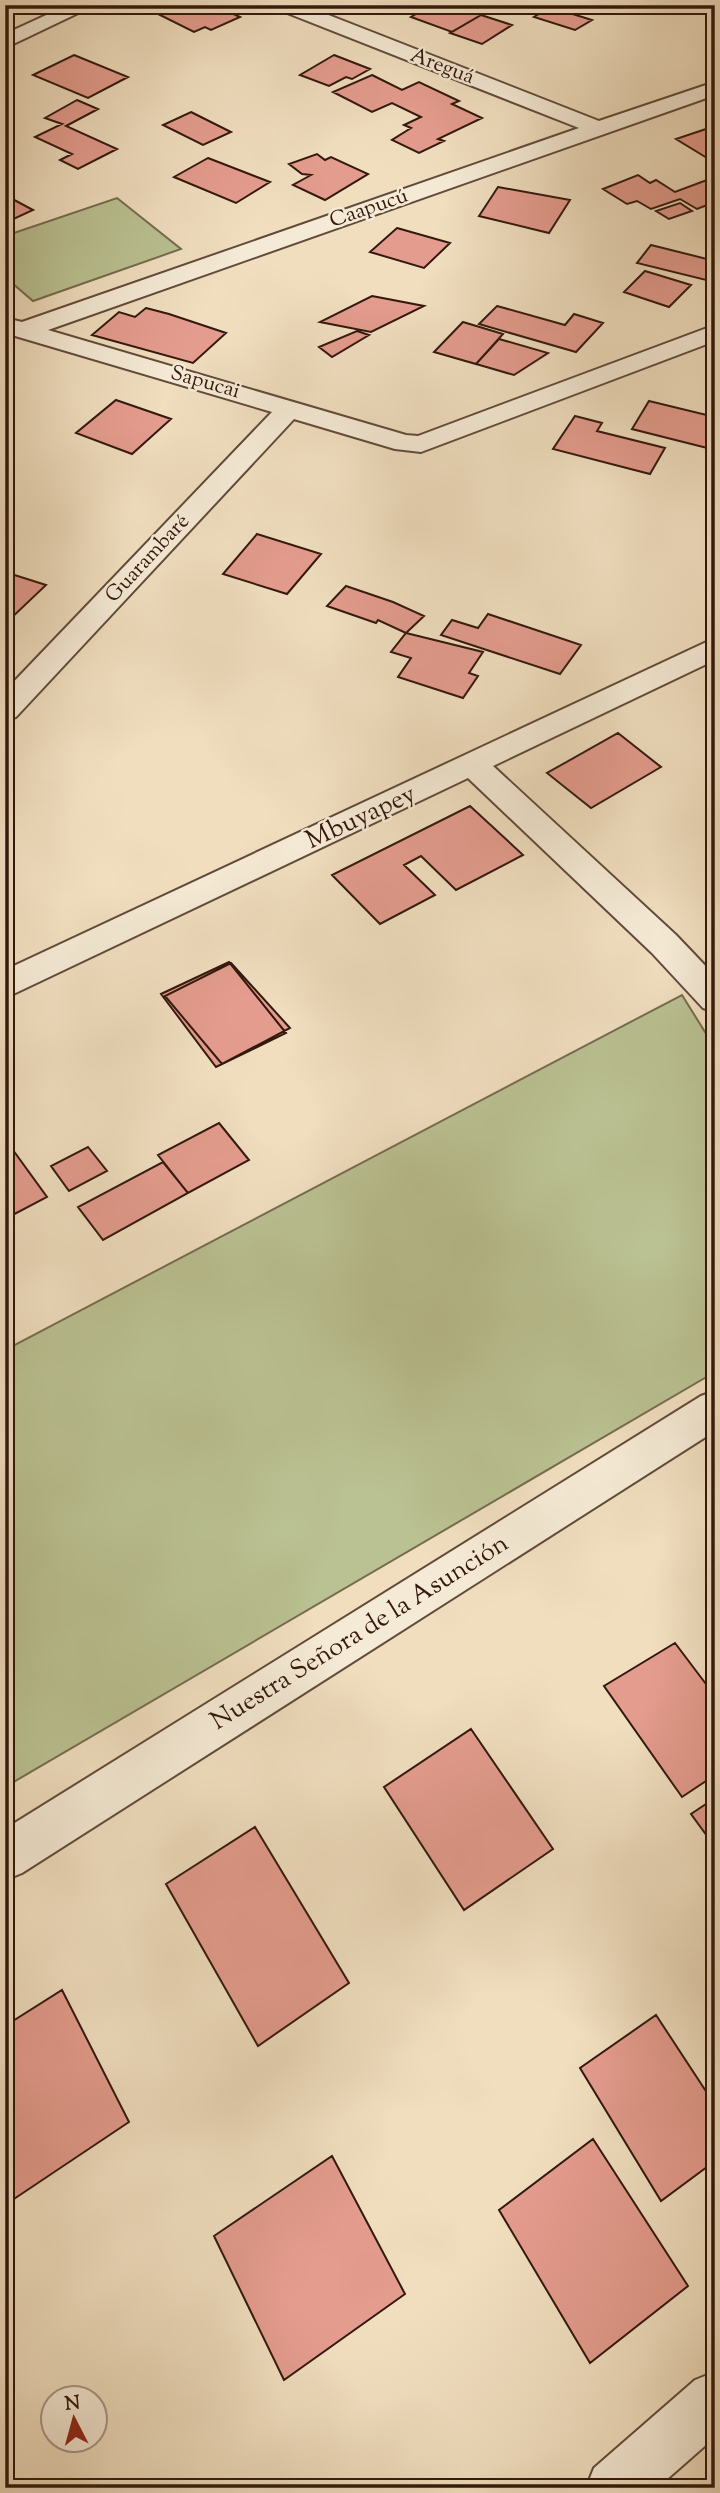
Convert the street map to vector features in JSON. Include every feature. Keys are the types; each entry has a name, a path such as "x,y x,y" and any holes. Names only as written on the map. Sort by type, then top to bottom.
{"street":[{"path":"5,42 85,5"},
{"name":"Areguá","path":"284,5 600,129"},
{"name":"Caapucú","path":"14,327 715,88"},
{"name":"Sapucai","path":"14,327 404,443 421,444 438,440 715,332"},
{"name":"Guarambaré","path":"5,710 290,408"},
{"name":"Mbuyapey","path":"5,985 715,648"},
{"path":"473,765 664,944 715,999"},
{"name":"Nuestra Señora de la Asunción","path":"5,1856 715,1409"},
{"path":"614,2488 715,2400"}],"green space":[{"path":"117,198 181,249 33,301 5,277 5,236"},
{"path":"682,995 715,1048 715,1372 5,1787 5,1350"}],"building":[{"path":"140,5 214,5 240,17 211,30 205,27 194,32"},
{"path":"431,5 452,5 481,15 452,32 411,17"},
{"path":"550,7 592,20 575,30 534,17"},
{"path":"481,15 512,25 482,44 450,33"},
{"path":"74,55 128,77 88,98 33,75"},
{"path":"334,55 370,69 352,79 346,77 329,86 300,75"},
{"path":"372,75 402,90 419,82 459,101 452,104 482,118 438,139 444,141 419,153 392,140 411,128 404,125 421,117 392,103 372,112 333,92"},
{"path":"77,100 98,109 66,126 117,149 78,169 60,160 72,154 35,137 62,124 45,118"},
{"path":"191,112 231,132 203,145 163,125"},
{"path":"715,126 715,155 707,158 676,139"},
{"path":"317,154 325,160 331,157 368,174 325,200 293,185 311,175 302,174 289,164"},
{"path":"208,158 270,182 236,203 174,177"},
{"path":"638,175 650,183 656,180 675,192 715,177 715,202 697,209 680,199 651,209 637,201 627,204 603,189"},
{"path":"498,187 570,200 549,233 479,216"},
{"path":"5,195 33,210 5,223"},
{"path":"680,203 692,211 669,219 656,211"},
{"path":"397,228 450,243 424,268 370,252"},
{"path":"651,245 715,261 715,269 706,280 637,263"},
{"path":"645,271 691,285 669,307 624,292"},
{"path":"372,296 424,306 371,332 320,322"},
{"path":"497,306 565,325 574,314 603,323 576,352 479,324"},
{"path":"146,308 226,333 193,363 92,335 119,312 135,317"},
{"path":"463,322 503,334 476,364 434,352"},
{"path":"357,331 369,335 332,357 319,347"},
{"path":"499,339 548,353 514,375 476,364"},
{"path":"116,400 171,419 132,454 76,433"},
{"path":"649,401 715,417 715,450 632,429"},
{"path":"575,416 602,423 597,431 665,448 650,474 553,449"},
{"path":"257,534 321,554 287,594 223,574"},
{"path":"5,572 46,585 5,624"},
{"path":"346,586 424,616 406,633 378,620 376,623 327,606"},
{"path":"488,614 581,645 560,674 441,635 452,620 478,628"},
{"path":"406,633 483,652 469,673 478,676 463,698 398,677 411,658 391,652"},
{"path":"618,733 661,767 591,808 547,773"},
{"path":"470,806 523,855 456,890 421,856 404,865 435,895 380,924 332,875"},
{"path":"229,962 286,1033 216,1067 161,994"},
{"path":"231,963 290,1028 222,1064 165,996"},
{"path":"219,1123 249,1160 188,1193 158,1155"},
{"path":"5,1139 47,1197 5,1219"},
{"path":"88,1147 107,1171 69,1191 51,1166"},
{"path":"163,1162 188,1193 103,1240 78,1207"},
{"path":"675,1643 715,1696 715,1775 682,1797 604,1686"},
{"path":"471,1729 553,1849 464,1910 384,1787"},
{"path":"715,1798 715,1847 691,1814"},
{"path":"255,1827 349,1983 258,2046 166,1884"},
{"path":"62,1990 129,2122 5,2205 5,2026"},
{"path":"656,2015 715,2105 715,2161 661,2201 580,2068"},
{"path":"593,2139 688,2286 590,2363 499,2210"},
{"path":"332,2156 405,2294 284,2380 214,2236"}]}
